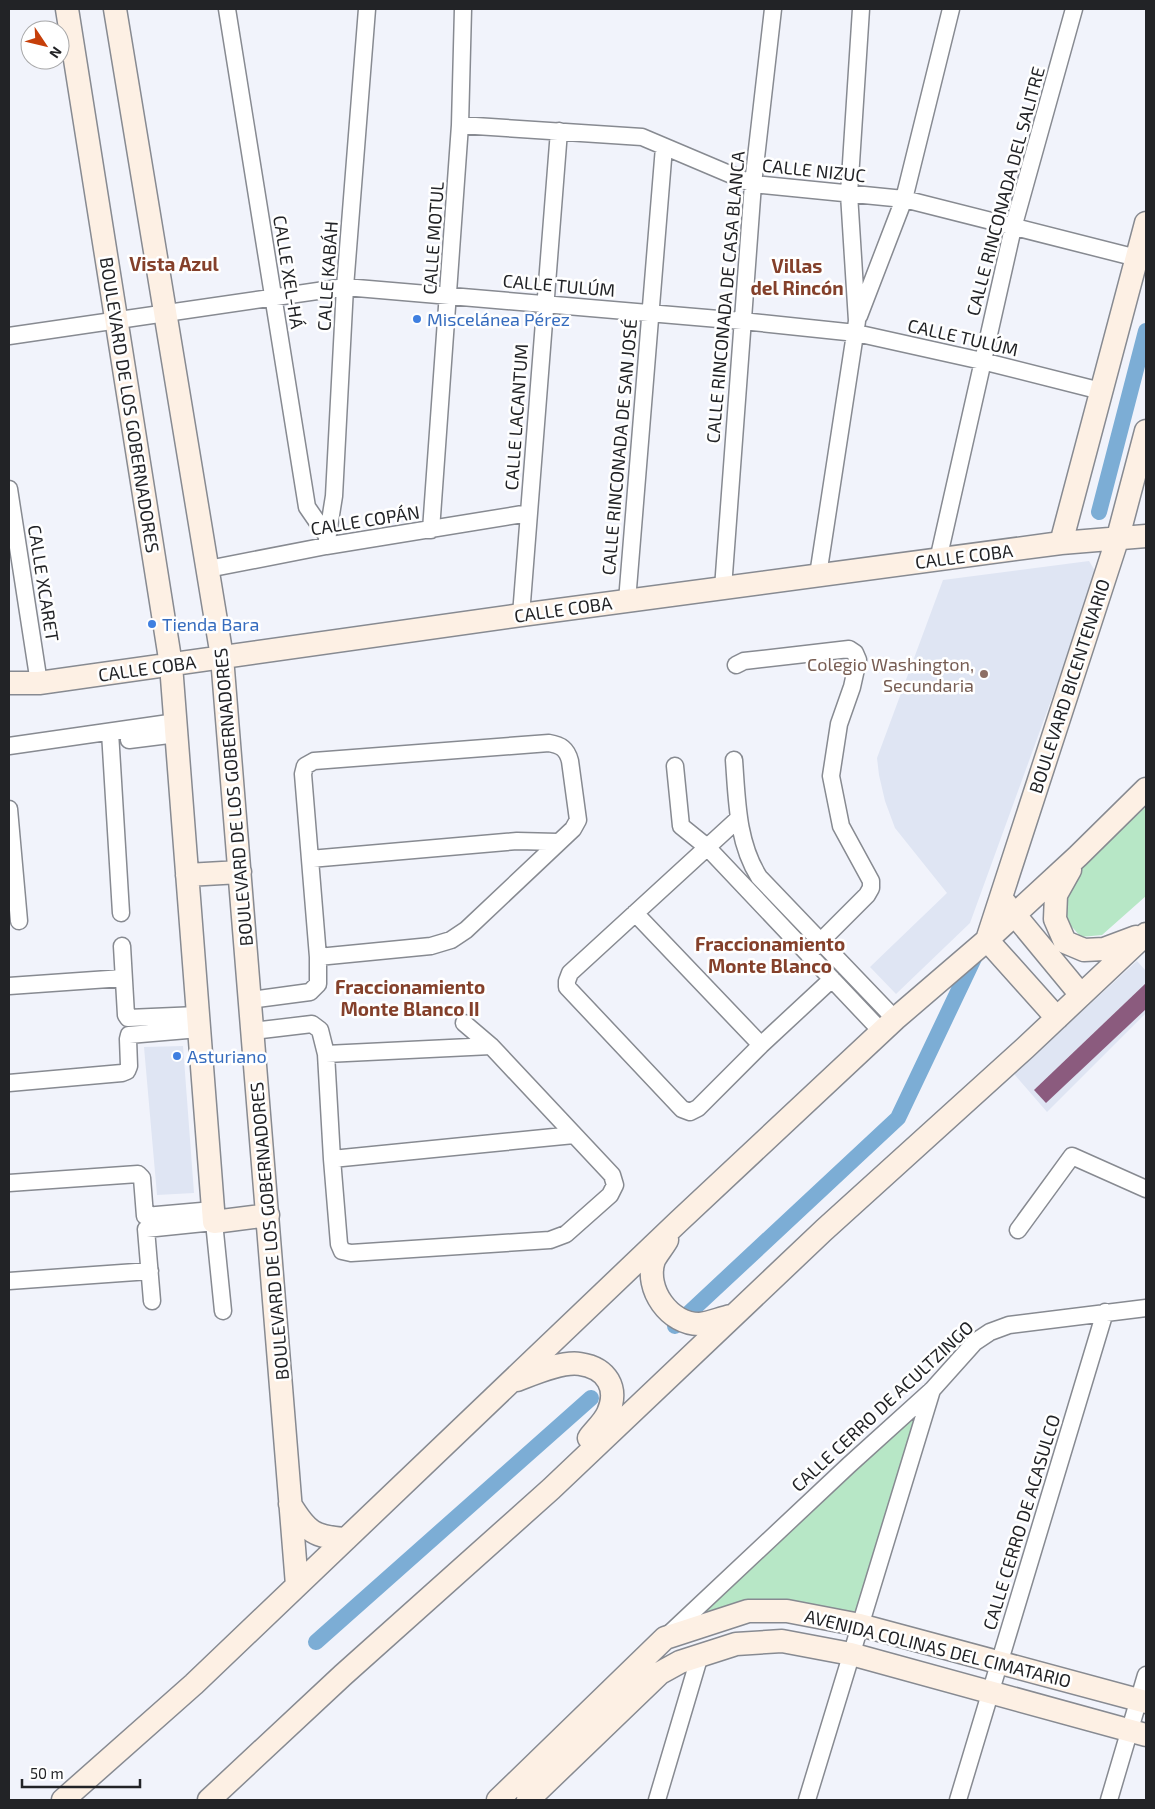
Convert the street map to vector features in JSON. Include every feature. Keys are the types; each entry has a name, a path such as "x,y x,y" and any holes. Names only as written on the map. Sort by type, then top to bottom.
{"main road":[{"name":"BOULEVARD DE LOS GOBERNADORES","path":"67,9 171,665 213,1216"},
{"name":"BOULEVARD DE LOS GOBERNADORES","path":"115,9 222,657 297,1585"},
{"path":"1061,543 1146,222"},
{"name":"BOULEVARD BICENTENARIO","path":"1007,906 1118,537 1146,430"},
{"name":"CALLE COBA","path":"9,683 40,683 521,615 1061,543 1146,536"},
{"path":"63,1800 194,1684 678,1222 888,1026 987,940 1007,906 1078,856 1146,789"},
{"path":"1078,856 1056,895 1055,919 1065,942 1084,950 1104,949 1146,934"},
{"path":"188,875 240,872"},
{"path":"1007,906 1081,995"},
{"path":"209,1800 343,1675 551,1489 824,1230 1057,1018 1146,934"},
{"path":"987,940 1057,1018"},
{"path":"213,1216 268,1215"},
{"path":"678,1222 654,1261 653,1279 656,1296 666,1309 683,1321 700,1324 734,1315"},
{"path":"509,1383 552,1367 579,1363 603,1372 610,1384 612,1400 607,1416 551,1489"},
{"name":"BOULEVARD DE LOS GOBERNADORES","path":"290,1503 299,1518 309,1529 318,1535 346,1538"},
{"name":"AVENIDA COLINAS DEL CIMATARIO","path":"498,1800 665,1638 748,1611 787,1610 860,1625 1142,1701"},
{"name":"AVENIDA COLINAS DEL CIMATARIO","path":"528,1800 660,1673 680,1662 736,1644 782,1641 851,1654 1138,1732"}],"street":[{"name":"CALLE XEL-HÁ","path":"227,9 308,508 326,541"},
{"name":"CALLE KABÁH","path":"326,541 334,496 346,287 367,9"},
{"name":"CALLE MOTUL","path":"431,530 460,125 463,9"},
{"name":"CALLE RINCONADA DE CASA BLANCA","path":"723,588 753,184 773,9"},
{"path":"857,327 850,194 862,9"},
{"path":"818,576 857,327 904,199 951,9"},
{"name":"CALLE RINCONADA DEL SALITRE","path":"938,560 982,361 1014,228 1074,9"},
{"name":"CALLE NIZUC","path":"460,125 642,137 753,184 904,199 1137,258"},
{"name":"CALLE LACANTUM","path":"521,615 559,132"},
{"name":"CALLE RINCONADA DE SAN JOSÉ","path":"626,601 664,147"},
{"name":"CALLE TULÚM","path":"9,336 346,287 742,321 857,327 1101,391"},
{"name":"CALLE XCARET","path":"9,490 40,683"},
{"name":"CALLE COPÁN","path":"208,569 326,541 431,530 529,513"},
{"path":"736,664 744,661 849,649 855,653 858,660 852,687 839,724 832,776 841,826 871,881 871,888 867,896 808,954"},
{"path":"9,746 110,737 176,728"},
{"path":"110,737 121,913"},
{"path":"250,1000 310,992 318,984 318,958 303,774 305,766 314,761 549,743 565,748 568,753 578,820 574,829 466,930 451,940 431,946 318,958"},
{"path":"734,760 738,819 750,862 759,876 820,941 888,1026"},
{"path":"674,766 681,826 707,847 832,979 888,1026"},
{"path":"9,809 13,890 19,921"},
{"path":"738,819 570,973 567,987 682,1109 690,1112 698,1108 761,1045 832,979"},
{"path":"310,859 517,841 558,842"},
{"path":"635,913 761,1045"},
{"path":"122,946 126,1015 128,1018 199,1022"},
{"path":"9,986 123,978"},
{"path":"9,1083 122,1073 127,1071 130,1066 129,1035 199,1022"},
{"path":"253,1031 312,1024 320,1030 326,1054 332,1158 339,1244 342,1251 351,1253 550,1240 566,1234 610,1195 615,1185 612,1175 491,1046 464,1023"},
{"path":"326,1054 491,1046"},
{"path":"332,1158 574,1135"},
{"path":"1018,1230 1072,1156 1146,1188"},
{"path":"9,1183 138,1174 142,1178 152,1301"},
{"path":"146,1223 213,1216"},
{"name":"BOULEVARD DE LOS GOBERNADORES","path":"213,1216 223,1311"},
{"path":"9,1281 150,1271"},
{"name":"CALLE CERRO DE ACULTZINGO","path":"665,1638 856,1458 932,1390 975,1342 990,1332 1009,1325 1146,1308"},
{"name":"CALLE CERRO DE ACASULCO","path":"958,1800 1105,1312"},
{"path":"807,1800 932,1390"},
{"path":"657,1800 700,1655"},
{"path":"1109,1800 1138,1732 1146,1675"}],"shaded area":[{"name":"Colegio Washington, Secundaria","path":"1089,561 1097,574 970,923 896,994 870,967 947,893 895,828 885,801 877,758 943,580"},
{"path":"1137,961 1146,971 1146,1013 1047,1112 1014,1074"},
{"path":"183,1046 194,1193 157,1195 144,1047"}],"green space":[{"path":"1146,807 1146,896 1102,935 1081,937 1063,917 1069,891 1086,859"},
{"path":"932,1390 860,1625 787,1611 665,1638"}],"building":[{"path":"1146,983 1146,1009 1046,1103 1034,1090"}],"waterway":[{"path":"1099,512 1146,331"},
{"path":"675,1326 898,1118 975,956"},
{"path":"316,1642 591,1398"}],"place":[{"name":"Miscelánea Pérez","path":"417,319"},
{"name":"Tienda Bara","path":"152,624"},
{"name":"Colegio Washington, Secundaria","path":"984,674"},
{"name":"Asturiano","path":"177,1056"}],"district":[{"name":"Vista Azul","path":"174,263"},
{"name":"Villas del Rincón","path":"797,276"},
{"name":"Fraccionamiento Monte Blanco","path":"770,954"},
{"name":"Fraccionamiento Monte Blanco II","path":"410,997"}]}
